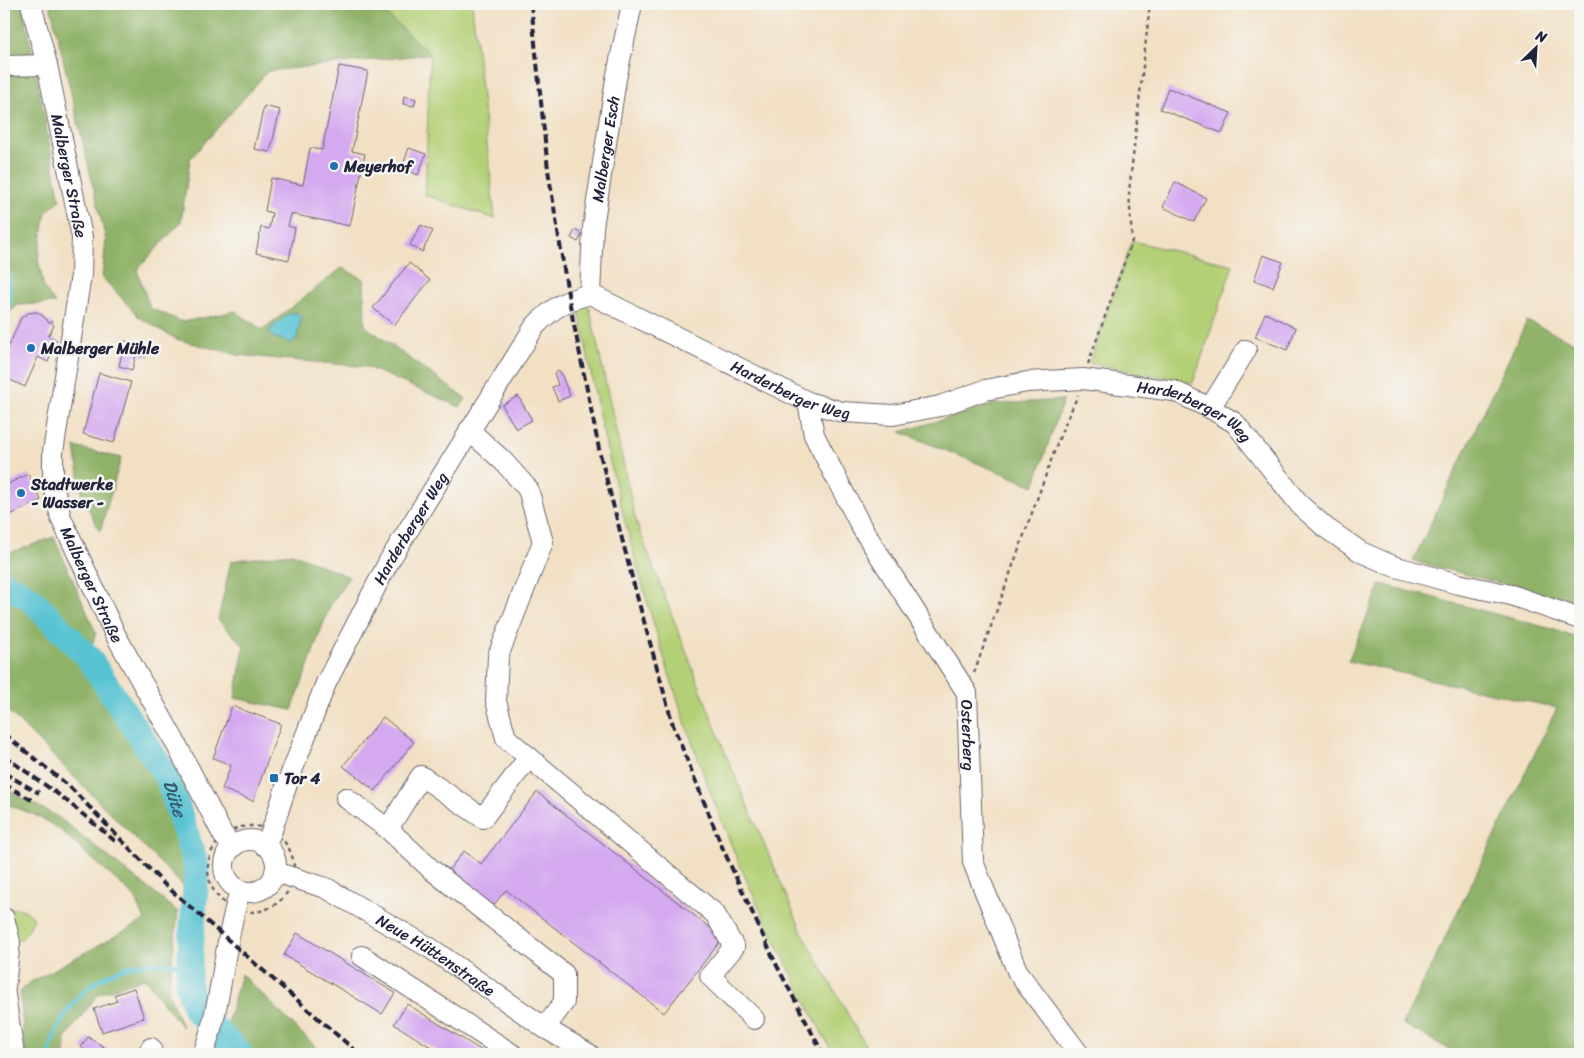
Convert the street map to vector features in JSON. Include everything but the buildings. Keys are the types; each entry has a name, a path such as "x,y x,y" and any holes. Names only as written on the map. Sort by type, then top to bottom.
{"street":[{"name":"Malberger Straße","path":"31,4 47,65 82,237 81,275 53,452 53,484 61,518 115,634 228,841"},
{"name":"Malberger Esch","path":"590,294 594,227 616,79 632,4"},
{"path":"4,66 47,65"},
{"name":"Harderberger Weg","path":"268,839 326,683 389,561 535,326 552,309 569,300 590,294 808,402 842,412 893,415 940,406 985,390 1083,379 1174,391 1210,408 1235,423 1301,506 1326,528 1361,552 1393,566 1458,584 1511,594 1580,619"},
{"path":"1210,408 1246,350"},
{"name":"Osterberg","path":"808,402 814,435 862,528 967,694 973,862 1018,973 1079,1054"},
{"path":"469,430 503,461 528,489 543,542 498,656 496,701 506,738 715,914 734,947 710,976 754,1019"},
{"path":"388,829 421,776 483,818 529,757"},
{"path":"346,798 388,829 432,870 564,974 564,1002 545,1028"},
{"path":"205,1050 217,1004 237,900 224,871 228,841 268,839 275,858 275,872 271,882 257,892 237,900"},
{"name":"Neue Hüttenstraße","path":"275,872 326,888 430,948 545,1028 588,1054"},
{"path":"4,918 10,942 4,995 14,1054"},
{"path":"362,956 512,1054"}],"path":[{"path":"967,694 1132,242 1129,192 1150,4"},
{"path":"257,825 268,839 284,840 294,858 294,878 285,898 267,910 245,913 237,900 224,904 214,892 208,878 208,863 212,849 228,841 233,829 257,825"}],"green space":[{"path":"4,4 22,4 24,10 60,200 46,212 38,259 44,288 55,303 18,305 4,317"},
{"path":"50,4 383,4 384,12 430,54 268,71 190,159 181,222 137,270 150,308 183,322 236,311 262,330 342,268 364,279 365,326 466,399 460,407 367,367 238,355 176,339 139,317 102,277 106,240"},
{"path":"383,4 472,4 495,219 425,195 430,54 384,12"},
{"path":"1132,241 1233,265 1193,383 1089,363"},
{"path":"578,305 589,306 636,522 728,760 802,932 870,1054 833,1054 779,950 711,795 677,699 633,553 604,436"},
{"path":"1527,321 1580,345 1580,608 1559,598 1413,561"},
{"path":"1063,400 1034,486 900,432 995,404"},
{"path":"75,447 121,458 100,532 82,495"},
{"path":"54,537 96,633 84,669 161,782 185,856 184,887 4,707 4,555"},
{"path":"292,553 349,577 329,608 292,710 235,698 244,646 218,620 231,561"},
{"path":"1381,584 1552,629 1580,639 1580,1054 1458,1054 1403,1024 1557,708 1348,661"},
{"path":"4,788 58,817 178,912 168,992 182,1027 145,978 98,994 66,1037 65,1054 25,1054 20,991 29,983 145,920 135,897 58,828 35,815 4,803"},
{"path":"16,908 25,910 34,918 25,935 16,941 8,910"},
{"path":"241,974 323,1054 219,1054"}],"water":[{"path":"290,313 297,313 301,317 297,339 291,343 273,337 270,332 271,328"}],"waterway":[{"path":"4,276 4,305"},
{"name":"Düte","path":"4,584 30,598 88,657 168,778 197,868 188,985 196,1010 240,1054"},
{"path":"49,1054 60,1024 68,1011 78,998 101,978 138,964 189,965"}],"railway":[{"path":"531,4 548,170 569,300 600,454 635,589 673,725 723,849 776,964 823,1054"},
{"path":"4,734 70,787 164,884 359,1054"},
{"path":"4,756 62,797 115,841"},
{"path":"4,773 39,793"},
{"path":"4,784 35,802"}],"place":[{"name":"Meyerhof","path":"334,166"},
{"name":"Malberger Mühle","path":"31,348"},
{"name":"Stadtwerke - Wasser -","path":"21,493"},
{"name":"Tor 4","path":"274,778"}]}
